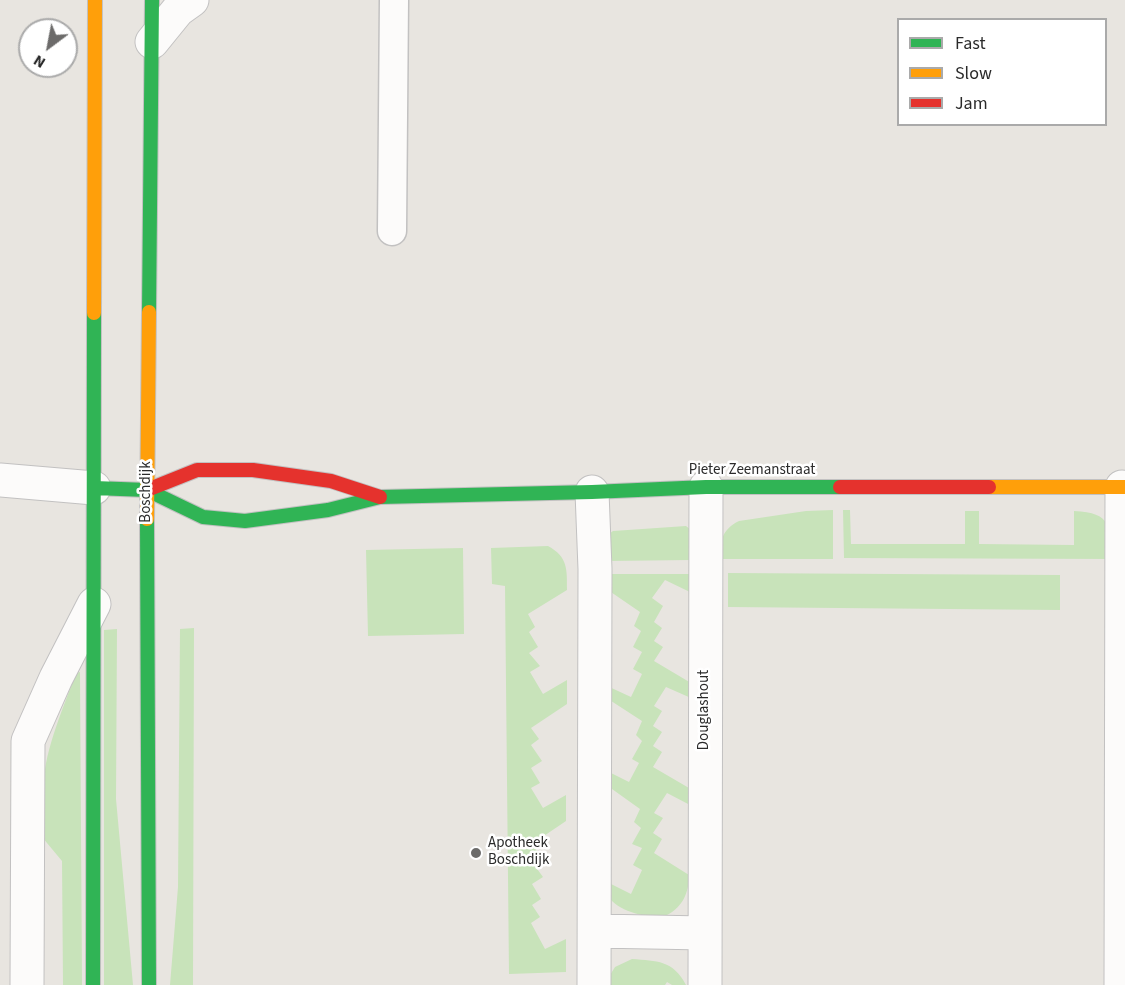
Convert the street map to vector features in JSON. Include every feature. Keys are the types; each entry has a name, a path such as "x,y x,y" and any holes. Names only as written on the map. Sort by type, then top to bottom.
{"main road":[{"path":"93,985 95,0"},
{"name":"Boschdijk","path":"149,985 146,651 153,0"},
{"name":"Pieter Zeemanstraat","path":"147,490 197,470 253,470 331,481 380,497"},
{"name":"Pieter Zeemanstraat","path":"94,488 147,490 203,517 245,521 328,510 380,497 706,487 1124,487"}],"street":[{"path":"153,42 178,10 192,0"},
{"path":"0,480 94,488"},
{"name":"Douglashout","path":"705,985 706,487"},
{"path":"1120,985 1123,948 1124,487"},
{"path":"592,492 595,569 594,985"},
{"path":"27,985 28,741 56,678 94,604"},
{"path":"595,931 705,933"}],"lane":[{"path":"392,231 393,0"}],"green space":[{"path":"833,510 833,559 717,559 725,532 739,521 806,511"},
{"path":"843,510 850,510 851,544 965,544 965,511 979,511 979,544 1074,545 1074,511 1087,512 1102,518 1106,523 1114,559 844,558"},
{"path":"686,526 691,530 691,560 606,561 610,533 613,531"},
{"path":"548,546 563,559 567,590 528,614 535,627 529,632 538,647 529,653 540,666 530,672 543,694 567,680 567,704 531,728 539,739 531,745 542,761 531,768 540,783 531,788 543,808 566,795 566,821 532,844 540,855 532,862 543,877 532,884 541,899 532,905 540,917 531,923 545,949 566,939 566,972 509,974 505,586 492,584 491,548"},
{"path":"463,548 464,634 368,636 366,550"},
{"path":"728,573 1060,575 1060,610 728,607"},
{"path":"605,574 692,574 692,593 665,580 652,598 663,606 654,622 662,628 654,641 663,647 654,661 691,683 691,698 666,687 654,706 662,711 653,726 662,732 653,746 662,752 653,767 689,788 690,805 667,793 654,813 663,818 653,833 662,839 654,853 689,875 688,887 681,903 673,912 661,917 644,916 618,906 608,895 606,888 605,881 631,894 642,870 633,865 642,848 632,844 641,828 634,822 640,809 605,784 605,770 629,782 639,763 632,759 642,741 636,735 642,721 605,697 605,685 631,697 642,674 633,669 642,652 633,647 641,631 634,626 640,612 605,588"},
{"path":"194,628 193,985 170,985 178,887 180,629"},
{"path":"117,629 116,799 133,985 104,985 104,630"},
{"path":"80,672 82,985 63,985 62,861 42,837 43,785 56,728 76,673"},
{"path":"632,959 664,963 676,971 686,985 672,985 667,982 665,985 604,985 615,967"}],"traffic: fast":[{"path":"149,312 152,0"},
{"path":"93,985 94,313"},
{"path":"94,488 147,490 203,517 245,521 328,510 380,497 706,487 840,487"},
{"path":"147,519 149,985"}],"traffic: slow":[{"path":"94,313 95,0"},
{"path":"147,519 149,312"},
{"path":"989,487 1125,487"}],"traffic: jam":[{"path":"147,490 197,470 253,470 331,481 380,497"},
{"path":"840,487 989,487"}],"place":[{"name":"Apotheek Boschdijk","path":"476,853"}]}
